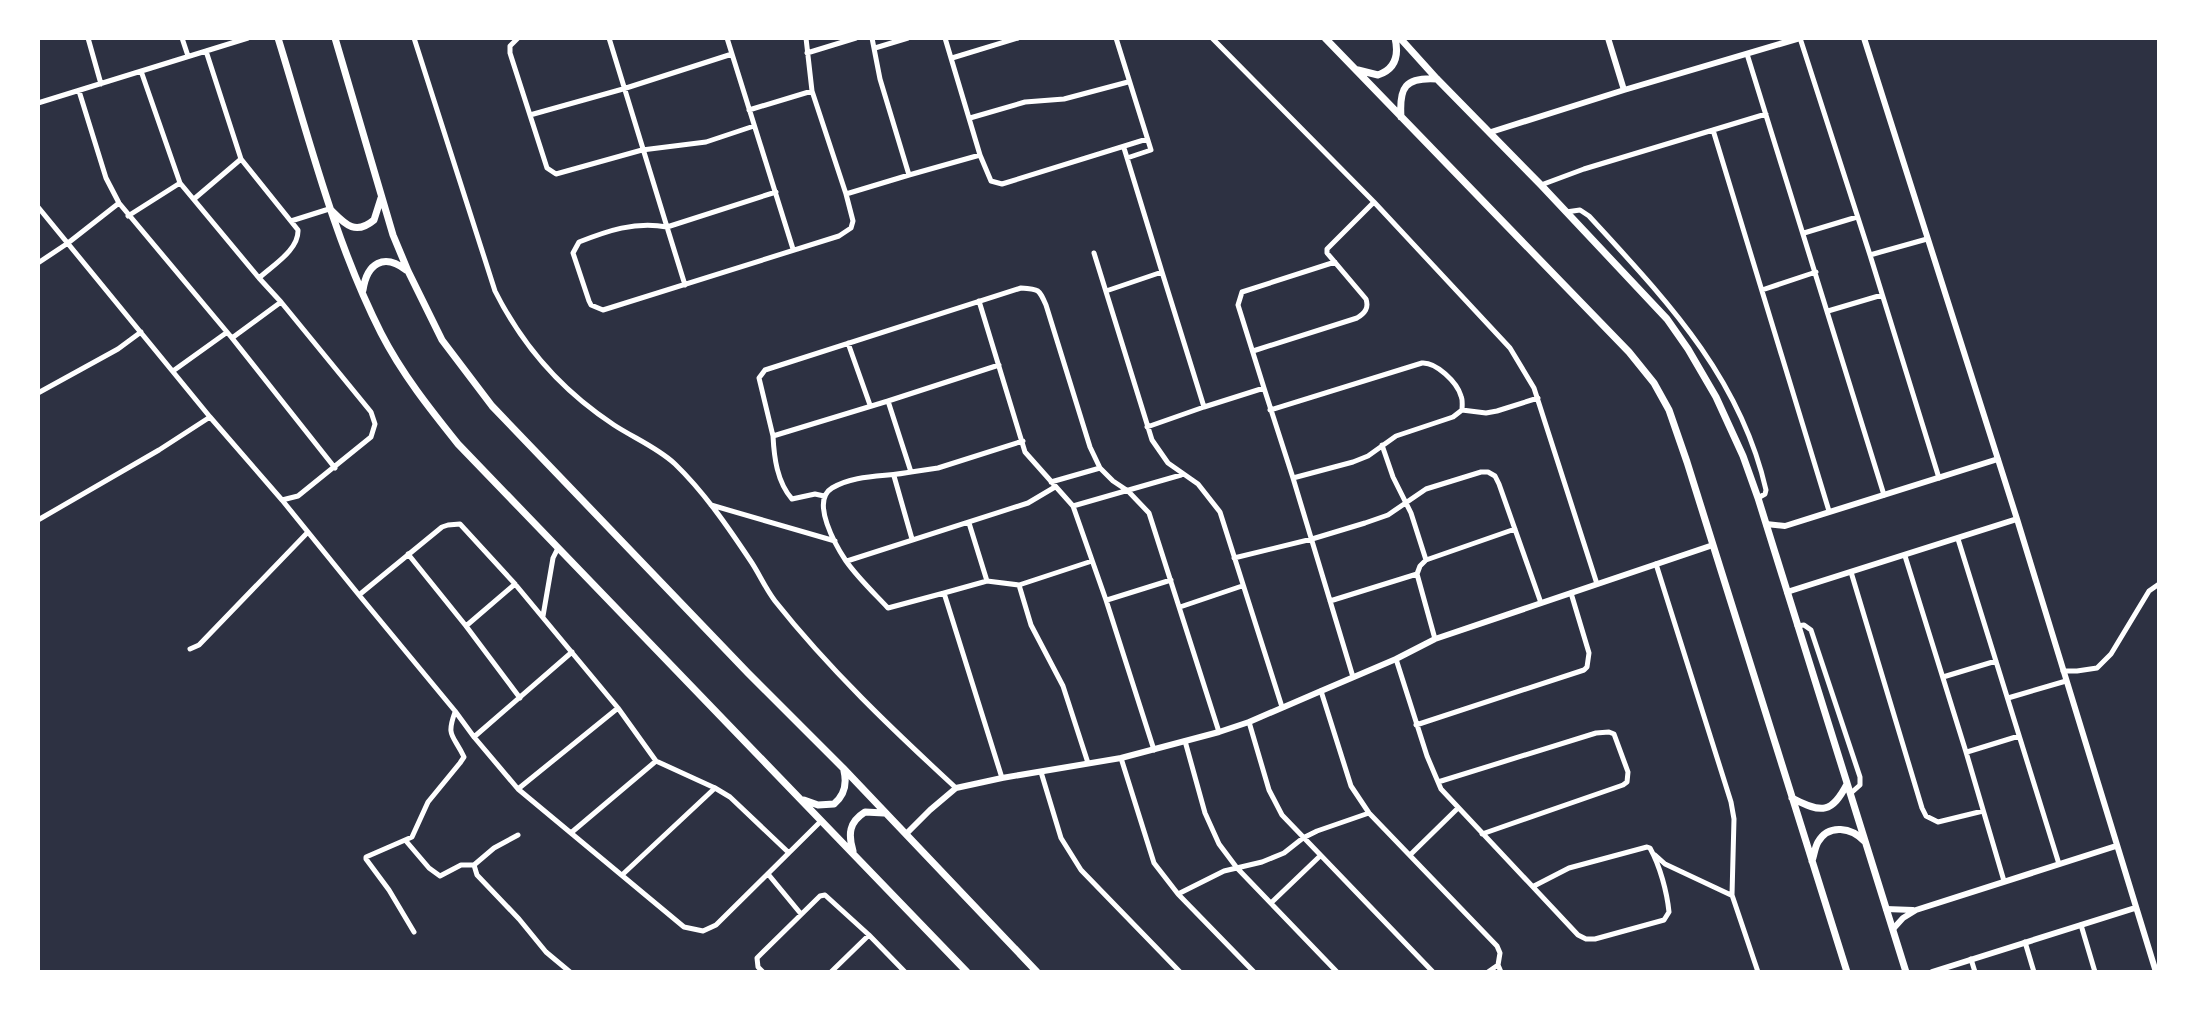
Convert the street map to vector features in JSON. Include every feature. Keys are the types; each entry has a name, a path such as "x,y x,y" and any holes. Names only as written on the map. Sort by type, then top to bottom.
{"main road":[{"path":"278,38 329,209 363,293 389,348 431,410 458,444 967,972"},
{"path":"335,38 393,235 442,340 492,406 1037,972"},
{"path":"1325,38 1629,352 1654,383 1669,410 1847,972"},
{"path":"1356,69 1369,74 1386,73 1397,55 1397,38"},
{"path":"1397,38 1491,132 1667,319 1716,397 1758,498 1906,972"},
{"path":"1401,117 1400,100 1408,84 1417,79 1437,79"},
{"path":"329,209 348,226 360,228 374,220 382,197"},
{"path":"363,293 364,279 378,262 393,262 408,271"},
{"path":"802,799 818,805 834,804 843,794 845,786 843,768"},
{"path":"1792,798 1812,807 1831,806 1838,801 1848,783"},
{"path":"855,855 850,837 853,822 865,812 884,813"},
{"path":"1812,861 1816,845 1827,832 1850,830 1866,843"}],"street":[{"path":"88,38 101,84"},
{"path":"182,38 188,56"},
{"path":"38,103 206,51 225,41 248,38"},
{"path":"414,38 495,291 508,318 526,344 546,368 590,408 674,463 710,505 753,563 774,600 811,645 865,702 956,788"},
{"path":"518,38 510,46 510,53 547,168 556,174 642,150 706,142 754,126"},
{"path":"609,38 685,285"},
{"path":"727,38 793,249"},
{"path":"776,192 667,227 614,228 579,242 573,253 591,305 603,310 839,236 851,228 853,221 846,194 812,91 806,38"},
{"path":"807,53 856,38"},
{"path":"872,38 880,79 909,175"},
{"path":"875,48 908,38"},
{"path":"945,38 980,155 991,181 1002,184 1147,139"},
{"path":"952,58 1018,38"},
{"path":"1116,38 1151,150 1127,158"},
{"path":"1212,38 1374,202 1510,348 1528,375 1538,398 1597,584"},
{"path":"1608,38 1624,90"},
{"path":"1491,132 1800,38 1939,478"},
{"path":"1864,38 2017,519 2156,972"},
{"path":"206,51 241,159 298,230 295,245 259,278"},
{"path":"529,115 732,54"},
{"path":"1747,54 1884,495"},
{"path":"141,71 180,183 281,302 374,419 371,437 298,496 282,500"},
{"path":"970,118 1025,102 1064,99 1128,82"},
{"path":"79,91 106,178 119,203 335,468"},
{"path":"749,110 812,91"},
{"path":"1541,185 1766,114"},
{"path":"1713,130 1829,511"},
{"path":"1124,148 1204,407"},
{"path":"846,194 980,155"},
{"path":"194,199 241,159"},
{"path":"128,216 180,183"},
{"path":"1253,351 1363,315 1366,299 1327,253 1328,246 1374,202"},
{"path":"38,263 119,203"},
{"path":"38,207 518,789 684,927 699,931 716,925 821,820"},
{"path":"291,221 329,209"},
{"path":"1566,212 1580,210 1589,216 1673,308 1701,347 1748,432 1765,485 1765,494 1758,498"},
{"path":"1804,233 1857,217"},
{"path":"1870,255 1927,239"},
{"path":"1094,253 1147,427 1168,463 1198,484 1220,512 1282,707"},
{"path":"1335,262 1242,292 1238,305 1353,677"},
{"path":"1106,291 1162,272"},
{"path":"1762,290 1816,272"},
{"path":"824,496 815,494 792,499 786,493 772,453 773,436 759,378 762,373 1021,288 1035,289 1040,292 1070,376 1090,447 1100,468 1149,513 1219,732"},
{"path":"1828,311 1882,295"},
{"path":"979,301 1025,452 1073,506 1154,750"},
{"path":"232,338 281,302"},
{"path":"38,393 118,349 141,332"},
{"path":"173,371 226,333"},
{"path":"848,343 870,405"},
{"path":"1270,410 1430,363 1442,371 1461,395 1462,410"},
{"path":"773,436 999,365"},
{"path":"1147,427 1264,388"},
{"path":"1293,478 1368,456 1396,436 1453,417 1462,410 1486,413 1538,398"},
{"path":"888,401 911,472"},
{"path":"38,520 210,417"},
{"path":"1023,441 938,468 894,476 878,475 830,489 824,496 830,531 847,561 888,608 987,581 1019,585 1092,561"},
{"path":"1382,445 1393,477 1411,513 1426,560"},
{"path":"1766,524 1785,526 1998,459"},
{"path":"847,561 1028,503 1053,484 1100,468"},
{"path":"1234,558 1312,539 1388,515 1426,489 1488,472 1495,476 1499,484 1541,603"},
{"path":"1073,506 1182,474"},
{"path":"894,476 912,539"},
{"path":"710,505 835,541"},
{"path":"1787,592 2017,519"},
{"path":"969,523 987,581"},
{"path":"359,595 442,527 460,524 572,652 656,761 730,797 788,852"},
{"path":"1771,541 1785,526"},
{"path":"1435,639 1417,574 1420,566 1426,560 1515,529"},
{"path":"190,649 199,645 308,532"},
{"path":"1958,539 2059,864"},
{"path":"906,834 956,788 1121,758 1219,732 1396,659 1435,639 1713,545"},
{"path":"542,617 553,558 558,547"},
{"path":"407,554 520,698"},
{"path":"1905,556 2004,881"},
{"path":"1656,564 1731,802 1734,819 1732,895 1758,972"},
{"path":"1851,572 1926,816 1938,822 1983,811"},
{"path":"1330,601 1417,574"},
{"path":"1106,600 1171,580"},
{"path":"466,626 515,584"},
{"path":"2063,671 2097,668 2111,654 2149,591 2159,584"},
{"path":"1019,585 1031,625 1063,686 1088,763"},
{"path":"1180,607 1242,586"},
{"path":"944,593 1002,778"},
{"path":"1416,725 1584,670 1589,662 1589,653 1571,593"},
{"path":"1797,626 1811,630 1860,777 1860,785 1851,793"},
{"path":"474,737 572,652"},
{"path":"1396,659 1416,725 1446,796 1578,935 1595,939 1664,920 1669,912 1668,902 1652,852"},
{"path":"1943,677 1996,661"},
{"path":"2008,698 2066,681"},
{"path":"1321,691 1351,786 1369,813 1497,946 1501,972"},
{"path":"518,789 618,708"},
{"path":"414,932 366,857 406,841 415,833 428,802 464,757 450,734 455,711"},
{"path":"1249,722 1275,803 1282,815 1433,972"},
{"path":"1438,782 1596,733 1614,734 1628,772 1627,782 1482,834"},
{"path":"1966,752 2019,736"},
{"path":"1185,741 1205,813 1219,844 1237,868 1337,972"},
{"path":"1121,758 1150,857 1164,879 1254,972"},
{"path":"572,832 656,761"},
{"path":"1041,772 1061,838 1081,870 1180,972"},
{"path":"622,875 715,788"},
{"path":"1410,855 1458,808"},
{"path":"1178,894 1224,871 1284,853 1303,838 1369,813"},
{"path":"406,841 438,875 461,865 474,865 494,848 518,835"},
{"path":"1893,929 1916,910 2116,846"},
{"path":"1534,886 1560,871 1643,847 1650,848 1665,864 1732,895"},
{"path":"1272,902 1320,856"},
{"path":"474,865 477,875 546,952 570,972"},
{"path":"768,874 801,914"},
{"path":"763,972 758,967 757,958 820,896 825,895 905,972"},
{"path":"1932,972 2135,908"},
{"path":"1886,909 1916,910"},
{"path":"2081,925 2095,972"},
{"path":"831,972 869,935"},
{"path":"2024,942 2034,972"},
{"path":"1971,959 1975,972"},
{"path":"1488,972 1498,965"}]}
